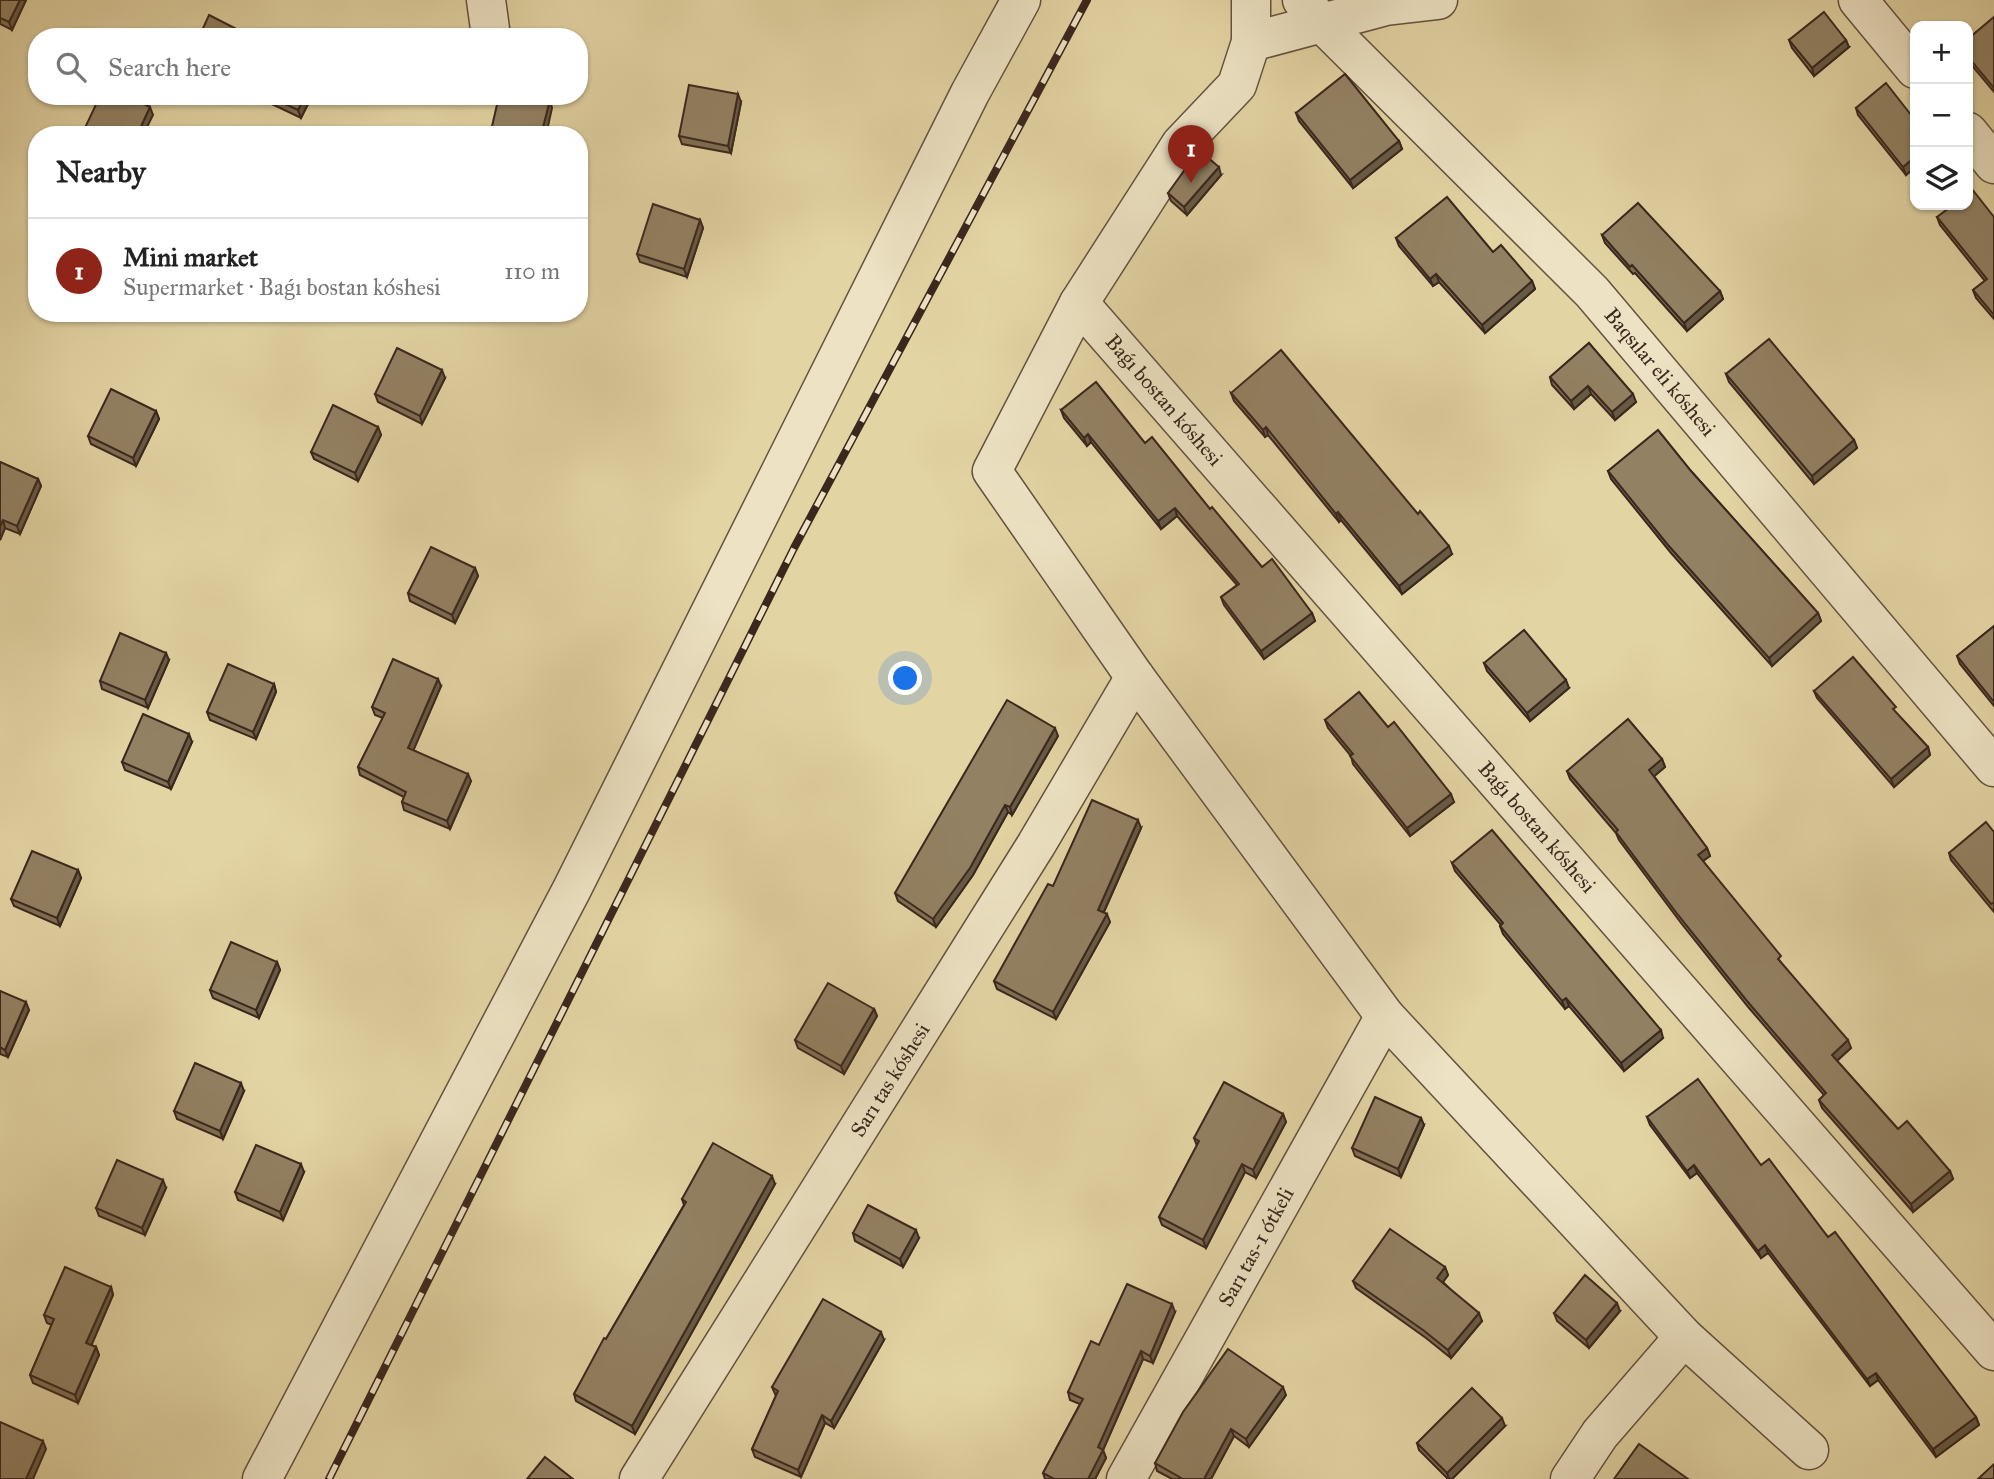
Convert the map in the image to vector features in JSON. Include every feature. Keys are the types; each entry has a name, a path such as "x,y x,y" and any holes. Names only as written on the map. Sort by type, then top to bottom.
{"street":[{"path":"485,0 490,28"},
{"path":"262,1479 572,889 970,93 1021,0"},
{"path":"1251,0 1251,42 1237,85 1181,144 1079,303 992,471 1135,677 1385,1016 1684,1337 1809,1450"},
{"path":"1251,42 1312,11 1438,0"},
{"path":"1858,0 1910,63"},
{"name":"Baqsılar eli kóshesi","path":"1312,11 1592,292 1994,767"},
{"path":"1973,138 1994,164"},
{"name":"Baǵı bostan kóshesi","path":"1079,303 1994,1351"},
{"name":"Sarı tas kóshesi","path":"639,1479 1036,845 1135,677"},
{"name":"Sarı tas-1 ótkeli","path":"1126,1479 1385,1016"},
{"path":"1570,1479 1600,1434 1684,1337"}],"building":[{"path":"0,0 20,0 9,22 0,18"},
{"path":"1824,12 1846,40 1812,68 1789,40"},
{"path":"209,15 234,28 203,28"},
{"path":"1994,17 1994,88 1973,63 1973,35"},
{"path":"1345,74 1399,141 1350,180 1296,113"},
{"path":"1886,83 1910,114 1910,161 1903,167 1856,108"},
{"path":"689,85 738,94 728,146 679,136"},
{"path":"96,105 150,107 141,126 86,126"},
{"path":"287,105 300,105 298,110"},
{"path":"497,105 549,105 543,126 492,126"},
{"path":"1199,150 1219,167 1184,207 1168,193"},
{"path":"1973,190 1994,217 1994,315 1973,290 1987,279 1937,217 1946,210 1973,210"},
{"path":"1447,197 1493,252 1501,245 1532,281 1482,325 1436,274 1430,279 1396,238"},
{"path":"1638,203 1720,291 1684,323 1602,235"},
{"path":"653,204 700,220 684,269 637,254"},
{"path":"1769,339 1854,440 1812,476 1726,374"},
{"path":"1589,343 1633,394 1612,412 1588,386 1571,401 1550,377"},
{"path":"397,348 442,370 420,416 375,394"},
{"path":"1281,350 1418,514 1420,511 1449,546 1399,586 1338,512 1336,514 1266,427 1263,430 1231,393"},
{"path":"1096,382 1145,443 1152,437 1210,509 1212,507 1262,567 1272,559 1312,613 1261,651 1221,597 1239,584 1175,508 1158,521 1088,434 1084,438 1061,410"},
{"path":"111,389 156,411 133,458 88,436"},
{"path":"333,405 378,427 355,473 311,452"},
{"path":"1658,430 1691,471 1818,613 1769,658 1668,545 1608,471"},
{"path":"0,462 38,479 17,526 3,520 0,526"},
{"path":"431,547 475,568 452,615 408,593"},
{"path":"1994,626 1994,702 1957,656"},
{"path":"1524,630 1566,680 1527,713 1484,663"},
{"path":"120,633 166,653 145,700 100,681"},
{"path":"1853,657 1896,707 1893,709 1928,747 1891,779 1814,691"},
{"path":"393,659 438,679 408,748 468,774 447,821 402,802 406,792 358,767 385,713 372,707"},
{"path":"228,664 274,684 253,732 207,712"},
{"path":"1359,692 1388,727 1394,722 1451,794 1407,828 1325,720"},
{"path":"1007,700 1055,728 1010,807 1005,805 970,868 933,919 895,893"},
{"path":"143,714 189,734 168,782 122,762"},
{"path":"1628,719 1662,759 1649,770 1707,848 1698,855 1781,956 1778,959 1848,1040 1832,1055 1898,1129 1907,1121 1950,1171 1911,1204 1819,1100 1826,1093 1747,1001 1678,915 1616,832 1618,830 1567,771"},
{"path":"1092,800 1138,820 1098,910 1107,914 1053,1012 994,981 1048,884 1053,886"},
{"path":"1986,822 1994,832 1994,902 1991,904 1949,853"},
{"path":"1492,830 1661,1030 1621,1063 1566,998 1562,1001 1500,926 1503,923 1452,863"},
{"path":"32,851 78,870 57,918 11,899"},
{"path":"231,942 277,962 256,1010 210,990"},
{"path":"828,983 874,1009 841,1066 795,1040"},
{"path":"0,991 26,1002 5,1050 0,1047"},
{"path":"195,1063 241,1083 220,1131 174,1111"},
{"path":"1698,1079 1761,1165 1769,1159 1828,1237 1835,1232 1976,1417 1933,1449 1876,1373 1867,1379 1765,1245 1758,1251 1694,1165 1687,1171 1647,1117"},
{"path":"1224,1082 1283,1114 1253,1170 1242,1164 1203,1240 1159,1217 1199,1141 1194,1138"},
{"path":"1375,1097 1421,1118 1398,1169 1352,1148"},
{"path":"713,1143 772,1176 632,1426 574,1394 604,1338 606,1339 686,1202 682,1199"},
{"path":"256,1145 301,1164 280,1212 235,1192"},
{"path":"117,1160 163,1180 142,1228 96,1208"},
{"path":"868,1205 916,1230 900,1259 853,1233"},
{"path":"1390,1229 1445,1267 1437,1278 1479,1313 1448,1350 1353,1281"},
{"path":"65,1267 111,1287 86,1343 96,1347 75,1395 30,1375 54,1319 44,1315"},
{"path":"1585,1275 1617,1303 1586,1340 1554,1313"},
{"path":"1127,1284 1172,1304 1150,1356 1141,1351 1098,1447 1103,1450 1088,1479 1054,1479 1043,1473 1083,1399 1068,1392 1091,1341 1099,1345"},
{"path":"823,1299 881,1332 831,1421 822,1415 798,1470 752,1449 778,1391 772,1387"},
{"path":"1228,1349 1283,1387 1246,1439 1231,1429 1204,1479 1183,1479 1155,1463 1183,1412"},
{"path":"1472,1388 1502,1418 1447,1473 1417,1443"},
{"path":"0,1422 43,1441 26,1479 0,1479"},
{"path":"1639,1444 1688,1479 1614,1479"},
{"path":"545,1457 573,1479 527,1479"},
{"path":"1994,1464 1994,1479 1978,1479"}],"railway":[{"path":"329,1479 794,548 1087,0"}],"place":[{"name":"Mini market","path":"1191,183"}]}
